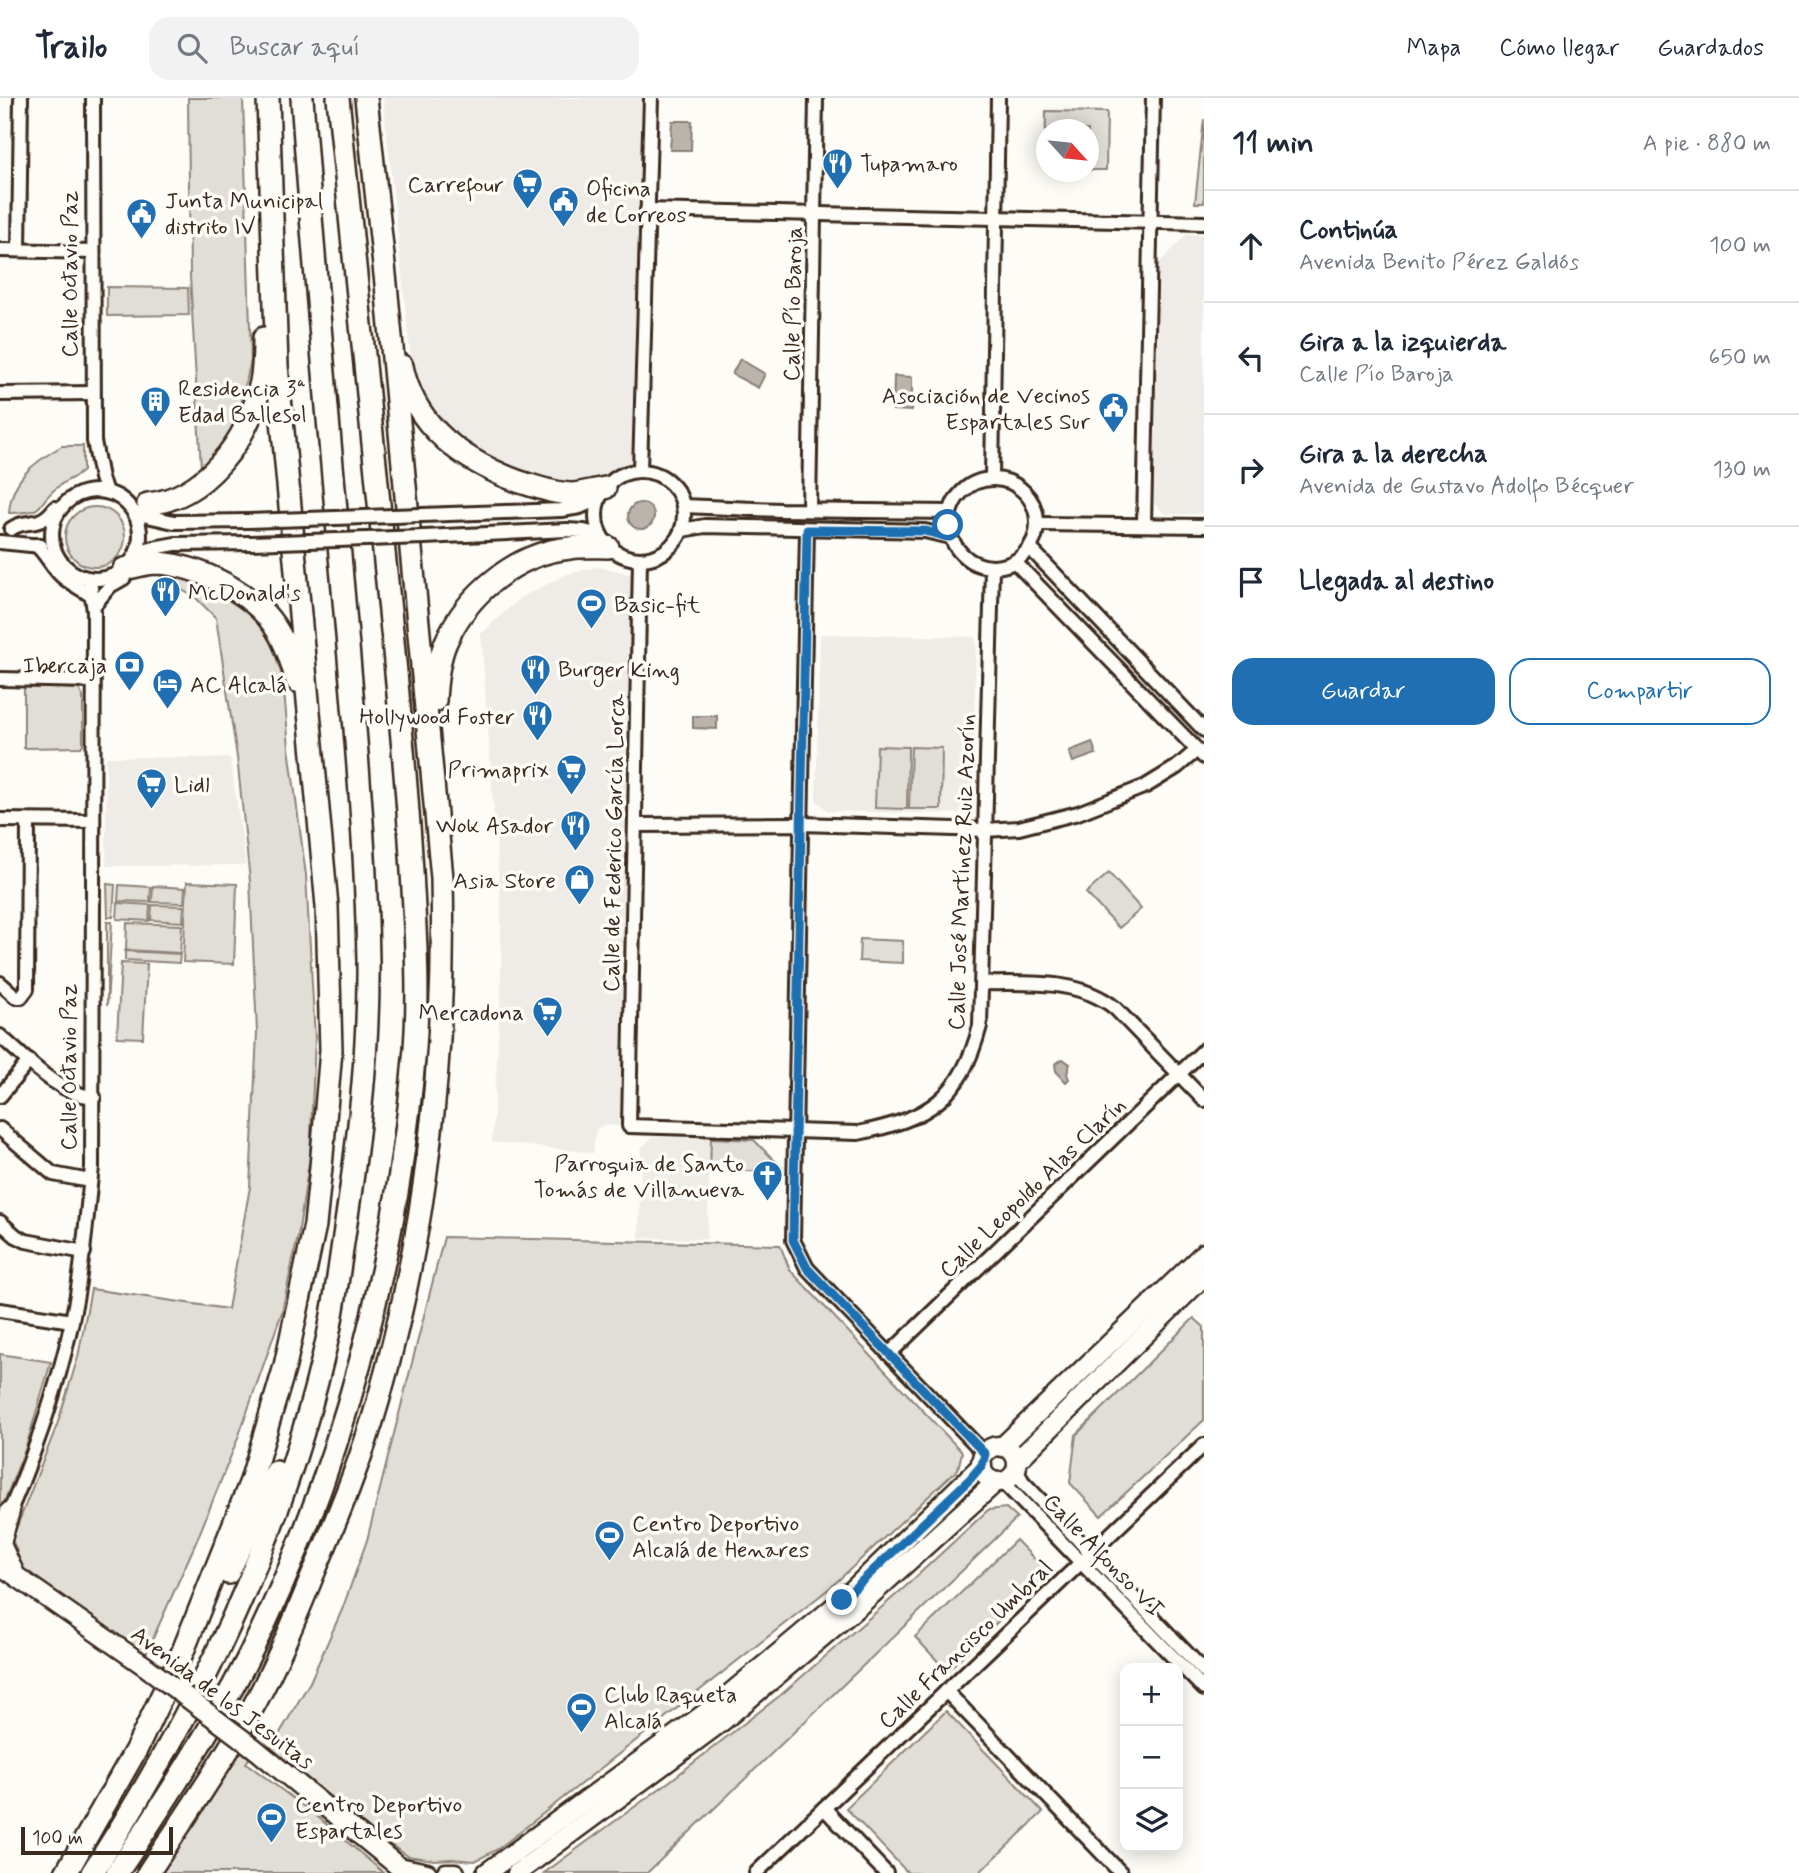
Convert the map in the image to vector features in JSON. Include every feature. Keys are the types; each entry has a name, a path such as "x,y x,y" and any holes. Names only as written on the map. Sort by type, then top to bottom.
{"highway":[{"path":"292,98 295,131 308,186"},
{"path":"92,1873 177,1734 251,1578 301,1434 328,1336 355,1165 365,1059 368,965 364,830 302,98"},
{"path":"117,1873 202,1741 249,1655 317,1499 352,1395 378,1294 404,1142 415,1045 417,965 411,840 338,98"},
{"path":"351,98 361,312"},
{"path":"148,1873 249,1716 288,1636 341,1509 379,1398 413,1256 431,1142 440,1039 443,937 441,860 366,98"},
{"path":"136,506 178,498 202,484 240,436 254,407 261,385 264,359 264,195 269,105"},
{"path":"66,1873 136,1748 183,1651 251,1481 285,1366 315,1225 328,1106 331,1050 327,906 277,366 269,105"},
{"path":"386,284 404,376 415,401 450,445 471,461 542,489 570,494 601,493"},
{"path":"441,860 444,834 435,712 436,680 444,644 461,613 483,589 515,566 542,555 604,541"},
{"path":"134,562 176,566 211,577 237,591 257,607 276,628 291,660 319,797"},
{"path":"183,1651 209,1611 278,1468 317,1332 338,1273"}],"street":[{"path":"19,250 21,98"},
{"name":"Calle Octavio Paz","path":"91,491 96,477 93,393 93,98"},
{"path":"640,470 653,98"},
{"name":"Calle Pío Baroja","path":"809,510 816,98"},
{"path":"992,478 999,98"},
{"path":"1144,524 1153,98"},
{"path":"647,210 1204,223"},
{"path":"0,250 93,252"},
{"path":"0,394 93,393"},
{"path":"640,470 655,473 668,481 678,492 683,506 682,530 675,542 666,552 640,560 621,556 604,541 584,531 563,530 175,544 97,580 68,570 59,560 53,548 53,523 64,504 73,497 91,491 106,492 136,506 174,522 562,510 580,507 624,474 640,470"},
{"path":"6,529 15,525 41,522 66,496 96,477 125,492 136,506 140,539 134,562 94,604 49,563 44,552 36,545"},
{"name":"Calle Octavio Paz","path":"96,477 106,492"},
{"path":"992,478 1008,481 1030,498 1036,510 1038,524 1030,548 1015,562 992,568 974,564 964,558 950,537 948,525 950,512 960,492 972,484 992,478"},
{"path":"601,493 595,521 604,541"},
{"path":"683,506 950,512"},
{"path":"6,529 27,529 53,523"},
{"path":"1038,524 1204,526"},
{"path":"682,530 714,526 925,531 950,537"},
{"path":"807,530 793,1240 807,1268 889,1354 983,1460 986,1476 999,1482"},
{"path":"0,542 53,548"},
{"path":"1030,548 1204,730"},
{"name":"Calle de Federico García Lorca","path":"629,1126 640,560"},
{"path":"635,825 802,824 985,830 1019,828 1078,813 1146,786 1201,754 1015,562"},
{"name":"Calle José Martínez Ruiz Azorín","path":"629,1126 858,1133 895,1126 920,1114 940,1100 963,1073 974,1051 980,1026 992,568"},
{"name":"Calle Octavio Paz","path":"0,1529 37,1446 60,1375 84,1252 93,1097 92,681 97,580"},
{"path":"0,679 92,681"},
{"path":"0,820 93,821"},
{"path":"0,983 16,997 21,997 27,989 28,821"},
{"path":"982,983 1061,985 1083,989 1102,997 1204,1100"},
{"path":"0,1036 66,1090 79,1096 93,1097"},
{"name":"Calle Leopoldo Alas Clarín","path":"889,1354 1204,1050"},
{"path":"0,1096 29,1061"},
{"path":"0,1129 53,1174 90,1181"},
{"path":"0,1222 26,1241 84,1252"},
{"path":"486,1873 715,1706 842,1600 983,1460 990,1449 1002,1447 1204,1253"},
{"path":"517,1873 724,1720 850,1614 999,1482 1013,1475 1017,1465 1204,1276"},
{"path":"0,1310 72,1321"},
{"name":"Calle Francisco Umbral","path":"757,1873 1204,1446"},
{"path":"1002,1447 1012,1452 1017,1465"},
{"name":"Calle Alfonso VI","path":"1017,1465 1023,1482 1204,1689"},
{"name":"Calle Alfonso VI","path":"999,1482 1086,1557 1204,1671"},
{"name":"Calle Octavio Paz","path":"3,1556 10,1511"},
{"name":"Avenida de los Jesuitas","path":"3,1556 254,1748 401,1870 427,1873"},
{"path":"946,1691 1121,1873"},
{"path":"824,1808 886,1873"},
{"path":"446,1873 455,1873"}],"shaded area":[{"path":"188,98 243,98 251,360 241,404 228,438 201,468 190,276"},
{"path":"383,98 651,98 640,470 624,474 605,488 570,486 517,472 462,444 429,409 412,369"},
{"path":"1046,111 1107,112 1106,170 1099,170 1099,119 1046,119"},
{"path":"1204,119 1204,203 1195,203"},
{"path":"672,121 692,121 691,150 670,150"},
{"path":"1187,234 1204,234 1204,514 1165,514 1154,503 1159,263"},
{"path":"107,287 188,288 189,315 107,316"},
{"path":"740,359 765,374 758,388 732,374"},
{"path":"894,376 912,377 912,411 893,410"},
{"path":"62,446 83,446 83,471 59,486 40,507 31,511 9,513 19,481 33,465"},
{"path":"641,503 650,507 654,516 650,525 641,529 632,525 628,516 632,507"},
{"path":"95,507 116,516 125,537 116,558 95,567 74,558 65,537 74,516"},
{"path":"596,567 639,577 629,1126 603,1125 597,1129 593,1153 492,1142 501,994 501,910 481,634 520,598 565,575"},
{"path":"162,569 184,573 250,610 271,641 283,679 306,875 315,1038 310,1156 298,1236 282,1312 238,1438 197,1540 146,1654 47,1589 16,1563 17,1552 12,1539 57,1425 78,1357 91,1289 228,1309 250,1187 257,1032 250,881 237,757 216,618 196,598 161,578"},
{"path":"820,634 976,637 973,804 962,814 828,811 816,800"},
{"path":"24,686 79,689 83,697 81,747 24,748"},
{"path":"693,716 717,716 717,729 693,728"},
{"path":"1092,742 1096,754 1073,762 1069,751"},
{"path":"877,746 908,747 907,809 875,808"},
{"path":"911,747 942,748 941,809 909,809"},
{"path":"108,757 230,758 246,865 106,866"},
{"path":"1109,873 1141,909 1119,928 1086,893"},
{"path":"187,882 237,884 234,964 183,962"},
{"path":"107,884 115,885 113,917 108,917"},
{"path":"119,885 151,887 150,902 118,901"},
{"path":"153,886 185,888 184,903 152,902"},
{"path":"118,903 150,905 149,921 117,919"},
{"path":"152,905 184,906 183,922 151,920"},
{"path":"107,922 112,922 107,1006"},
{"path":"127,923 182,925 180,953 126,950"},
{"path":"860,939 903,941 903,963 859,961"},
{"path":"125,951 180,954 179,963 125,960"},
{"path":"121,963 147,964 143,1038 117,1037"},
{"path":"1063,1059 1070,1064 1067,1074 1069,1079 1066,1082 1056,1071 1055,1064"},
{"path":"652,1137 711,1138 707,1239 639,1238 641,1148"},
{"path":"711,1138 754,1140 782,1168 782,1172 710,1170"},
{"name":"Centro Deportivo Alcalá de Henares","path":"444,1237 780,1245 790,1270 962,1452 958,1469 830,1588 498,1849 475,1861 408,1856 380,1838 271,1748 310,1682 342,1610 367,1540"},
{"path":"1194,1318 1204,1327 1204,1420 1101,1516 1070,1483 1076,1435"},
{"path":"0,1354 51,1362 26,1447 0,1512"},
{"path":"1006,1508 1017,1518 647,1873 544,1873 670,1781 782,1694 905,1587 988,1510"},
{"path":"1016,1540 1048,1573 947,1671 915,1637"},
{"path":"946,1711 1043,1812 979,1873 908,1873 846,1808"},
{"name":"Centro Deportivo Espartales","path":"240,1748 250,1757 246,1763 319,1818 384,1873 158,1873"}],"place":[{"name":"Tupamaro","path":"837,190"},
{"name":"Carrefour","path":"527,211"},
{"name":"Oficina de Correos","path":"563,228"},
{"name":"Junta Municipal distrito IV","path":"142,240"},
{"name":"Residencia 3ª Edad Ballesol","path":"155,428"},
{"name":"Asociación de Vecinos Espartales Sur","path":"1113,435"},
{"name":"McDonald's","path":"165,619"},
{"name":"Basic-fit","path":"591,631"},
{"name":"Ibercaja","path":"130,692"},
{"name":"Burger King","path":"535,696"},
{"name":"AC Alcalá","path":"167,711"},
{"name":"Hollywood Foster","path":"538,743"},
{"name":"Primaprix","path":"572,796"},
{"name":"Lidl","path":"151,811"},
{"name":"Wok Asador","path":"576,852"},
{"name":"Asia Store","path":"579,907"},
{"name":"Mercadona","path":"547,1039"},
{"name":"Parroquia de Santo Tomás de Villanueva","path":"767,1203"},
{"name":"Centro Deportivo Alcalá de Henares","path":"609,1563"},
{"name":"Club Raqueta Alcalá","path":"581,1734"},
{"name":"Centro Deportivo Espartales","path":"272,1844"}],"route":[{"path":"842,1600 970,1479 982,1465 985,1454 807,1268 793,1240 807,530 925,531 950,537 948,525"}]}
